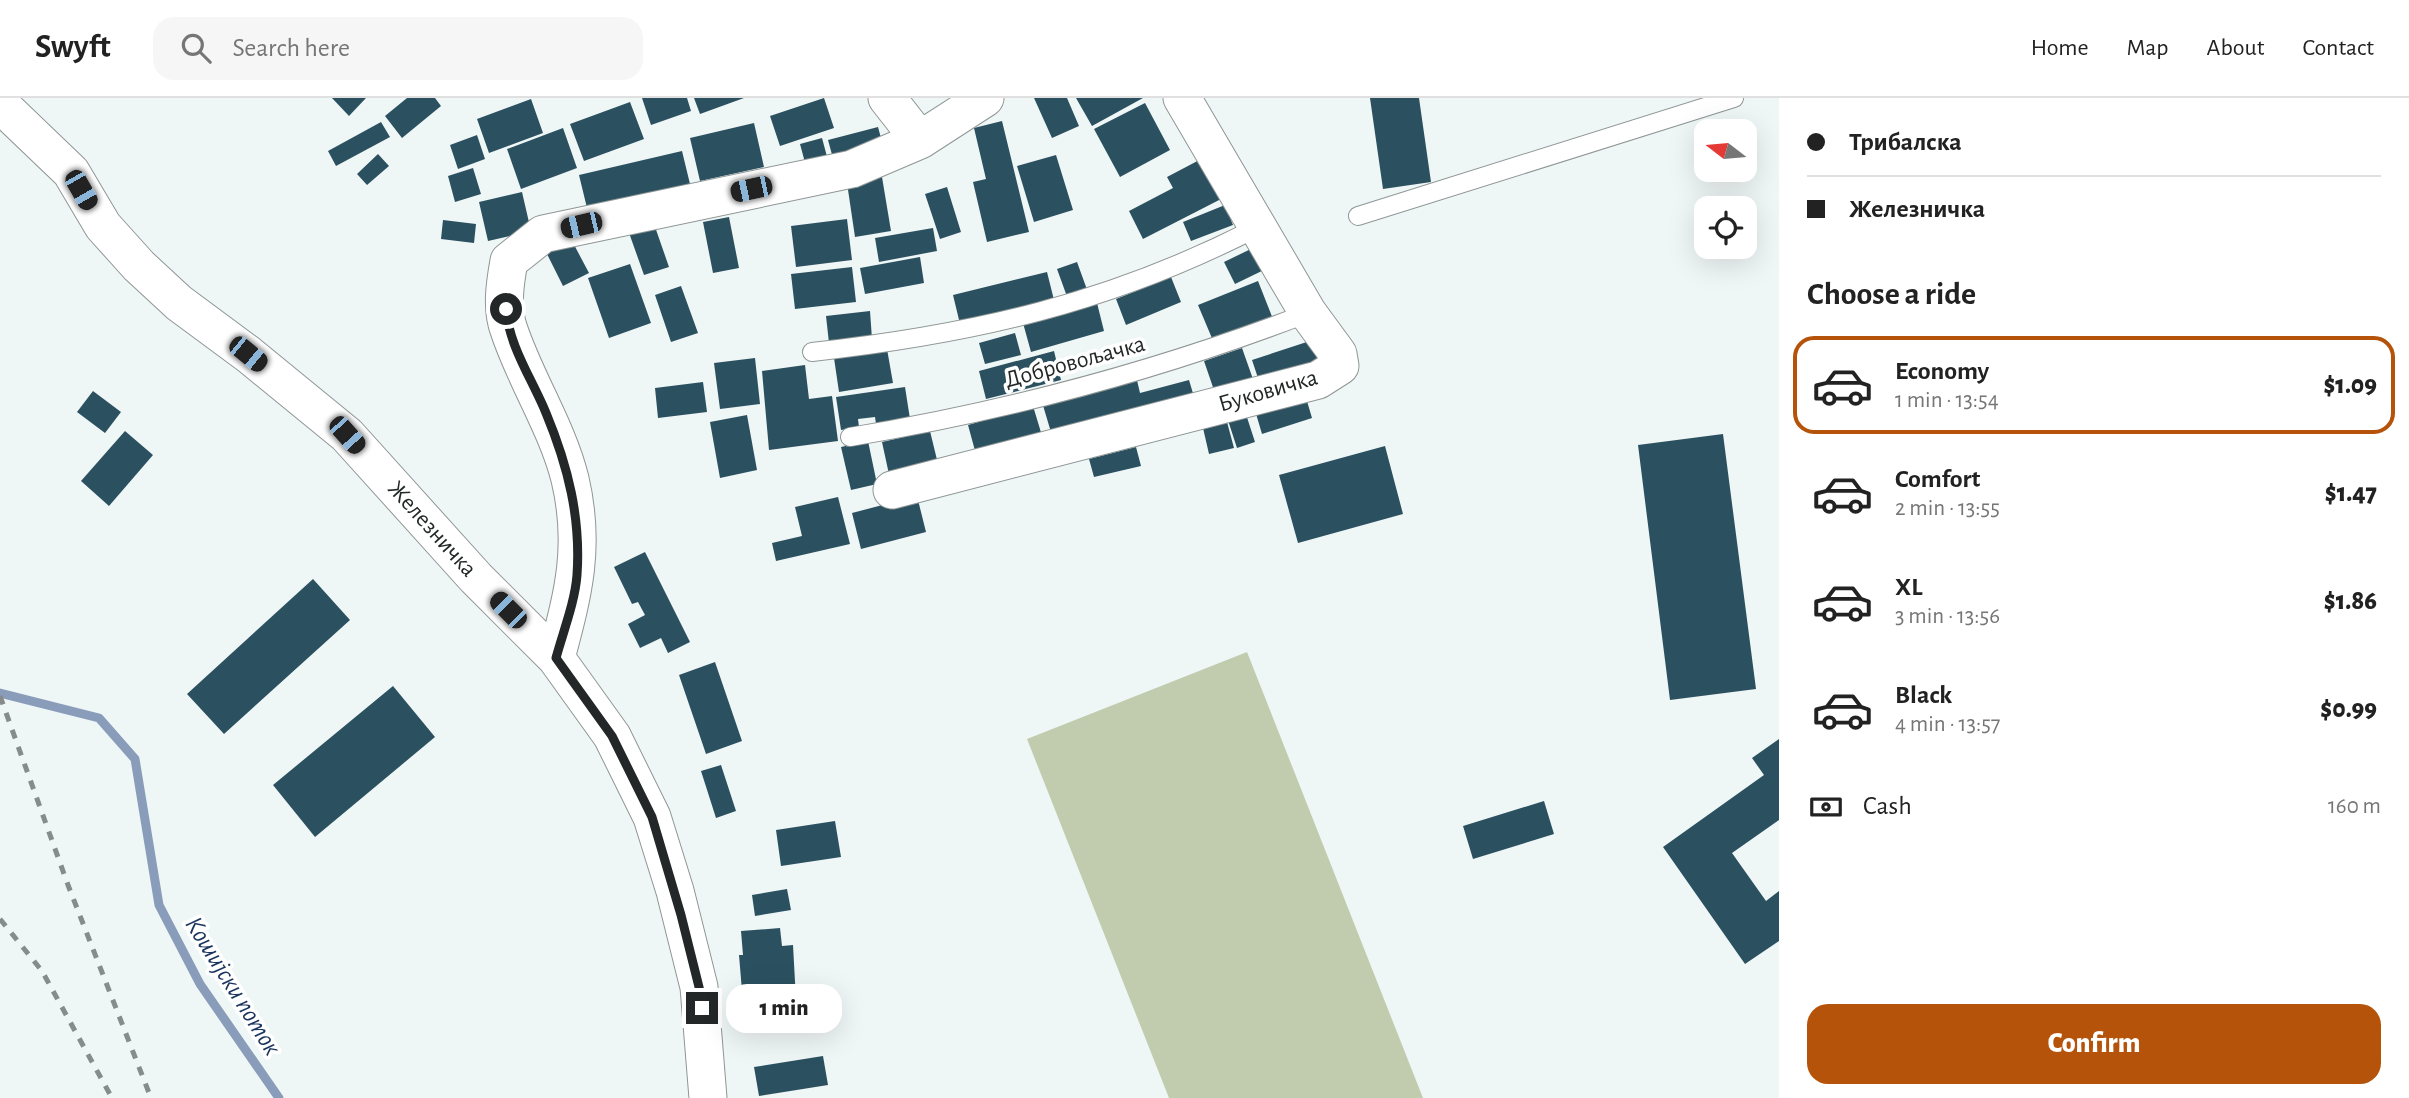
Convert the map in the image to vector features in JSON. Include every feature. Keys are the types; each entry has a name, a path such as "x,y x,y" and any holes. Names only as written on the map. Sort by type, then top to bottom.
{"street":[{"path":"887,98 920,140"},
{"path":"556,658 577,577 578,522 569,478 551,426 508,328 504,290 509,261 543,233 852,169 920,140 985,98"},
{"name":"Буковичка","path":"892,490 1318,380 1340,366 1340,359 1308,313 1256,228 1182,98"},
{"name":"Железничка","path":"0,104 71,172 103,226 139,266 179,303 347,435 476,578 556,658 612,736 652,817 699,987 708,1098"}],"lane":[{"path":"1358,216 1734,98"},
{"path":"812,352 949,333 1063,307 1149,278 1256,228"},
{"name":"Добровољачка","path":"850,437 977,415 1215,349 1308,313"}],"green space":[{"path":"1247,652 1423,1098 1169,1098 1027,739"}],"building":[{"path":"332,98 366,98 349,116"},
{"path":"407,98 435,98 441,106 402,138 385,116"},
{"path":"642,98 687,98 691,111 651,125"},
{"path":"694,98 744,98 700,114"},
{"path":"824,98 834,128 780,146 770,116"},
{"path":"1034,98 1067,98 1079,126 1052,138"},
{"path":"1076,98 1143,98 1092,126"},
{"path":"1370,98 1419,98 1431,182 1383,189"},
{"path":"531,99 543,133 489,153 477,119"},
{"path":"630,102 644,139 584,161 570,124"},
{"path":"1145,103 1170,150 1120,177 1094,129"},
{"path":"1002,121 1029,232 987,242 973,182 986,179 974,128"},
{"path":"381,122 390,137 336,166 328,151"},
{"path":"754,123 764,167 700,181 690,138"},
{"path":"878,127 884,149 834,162 828,140"},
{"path":"563,128 577,168 521,189 507,149"},
{"path":"477,135 485,159 458,169 450,145"},
{"path":"822,138 829,164 807,170 800,144"},
{"path":"682,151 690,184 587,208 579,175"},
{"path":"378,154 389,166 367,185 357,174"},
{"path":"1056,155 1073,210 1034,222 1017,166"},
{"path":"1205,157 1225,197 1143,239 1129,211 1173,188 1167,177"},
{"path":"473,168 481,194 455,202 448,176"},
{"path":"882,177 891,231 855,237 847,183"},
{"path":"947,187 961,232 940,239 925,194"},
{"path":"522,192 531,231 488,241 479,202"},
{"path":"1225,205 1233,225 1191,241 1183,222"},
{"path":"729,217 739,268 713,273 703,222"},
{"path":"847,219 852,260 796,267 791,226"},
{"path":"443,220 476,224 474,243 441,239"},
{"path":"653,221 669,267 644,275 628,230"},
{"path":"933,228 937,251 879,262 875,238"},
{"path":"571,239 589,273 563,286 546,252"},
{"path":"1257,246 1268,268 1235,284 1224,262"},
{"path":"920,257 924,283 865,294 860,268"},
{"path":"1077,262 1089,295 1069,302 1057,269"},
{"path":"630,264 651,323 609,338 588,278"},
{"path":"852,267 856,302 795,309 791,274"},
{"path":"1047,272 1054,300 960,324 953,295"},
{"path":"1171,277 1181,302 1126,325 1116,299"},
{"path":"1258,281 1273,319 1214,343 1198,305"},
{"path":"681,286 698,333 671,342 655,295"},
{"path":"1097,303 1104,331 1031,352 1023,323"},
{"path":"870,311 872,339 829,343 826,316"},
{"path":"1015,333 1021,355 985,364 979,343"},
{"path":"1316,339 1324,362 1260,384 1252,360"},
{"path":"1242,348 1254,382 1216,396 1204,361"},
{"path":"887,349 893,383 839,392 834,358"},
{"path":"1054,351 1061,380 986,399 979,371"},
{"path":"755,358 760,404 720,409 714,363"},
{"path":"805,365 809,399 832,396 838,441 769,450 762,371"},
{"path":"1136,376 1140,393 1189,380 1195,400 1053,439 1042,402"},
{"path":"703,382 707,412 658,418 655,388"},
{"path":"905,387 910,419 876,424 875,417 858,419 859,427 841,430 836,397"},
{"path":"93,391 121,412 105,433 77,412"},
{"path":"1304,391 1312,418 1262,434 1254,407"},
{"path":"1242,402 1255,442 1237,448 1224,408"},
{"path":"1033,406 1043,439 977,458 968,425"},
{"path":"747,415 757,470 720,478 710,422"},
{"path":"1227,422 1234,448 1209,454 1203,428"},
{"path":"125,431 153,455 109,506 81,481"},
{"path":"930,431 939,468 890,479 882,442"},
{"path":"1723,434 1756,689 1670,700 1638,445"},
{"path":"868,441 877,484 851,490 841,447"},
{"path":"1385,446 1403,514 1298,543 1279,475"},
{"path":"1136,447 1141,466 1094,477 1089,459"},
{"path":"917,496 926,532 861,549 852,513"},
{"path":"838,497 850,544 776,561 772,543 802,536 795,507"},
{"path":"645,552 690,642 668,653 661,638 640,648 628,624 645,615 638,602 632,604 614,567"},
{"path":"313,579 350,620 224,734 187,694"},
{"path":"715,662 742,741 706,754 679,675"},
{"path":"393,686 435,737 315,837 273,785"},
{"path":"1779,739 1779,820 1732,853 1766,901 1779,891 1779,941 1745,964 1663,847 1764,775 1752,758"},
{"path":"721,765 736,811 716,818 701,771"},
{"path":"1544,801 1554,834 1473,859 1463,826"},
{"path":"835,821 841,857 781,866 776,830"},
{"path":"787,889 791,910 755,916 752,895"},
{"path":"780,928 782,946 793,945 796,1000 743,1003 739,955 743,955 741,931"},
{"path":"823,1056 828,1085 759,1096 754,1067"}],"waterway":[{"name":"Кошијски поток","path":"0,693 99,718 135,759 159,905 200,984 279,1098"}],"railway":[{"path":"0,696 68,885 151,1098"},
{"path":"0,919 42,971 112,1098"}],"route":[{"path":"506,309 508,328 546,414 569,478 578,522 577,577 556,658 612,736 652,817 675,891 702,1008"}]}
